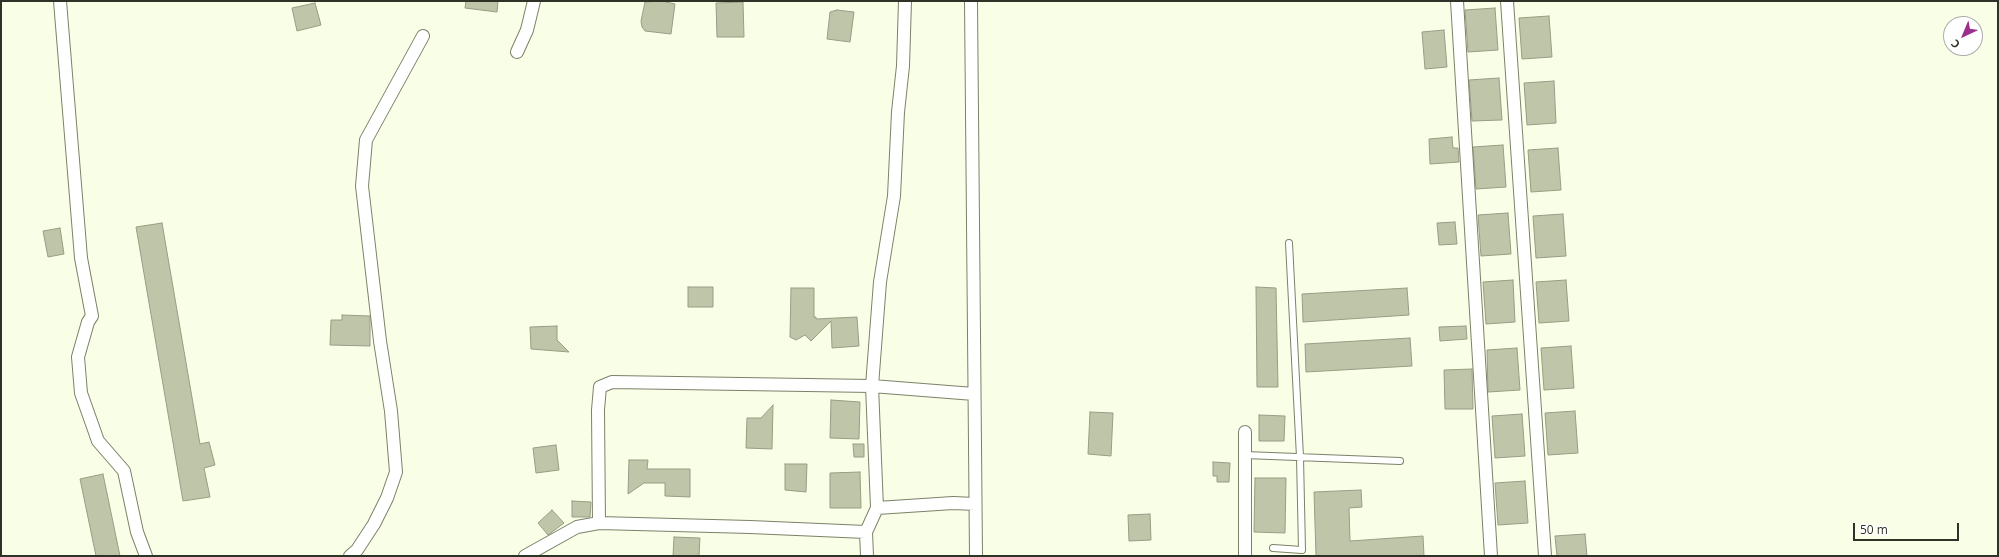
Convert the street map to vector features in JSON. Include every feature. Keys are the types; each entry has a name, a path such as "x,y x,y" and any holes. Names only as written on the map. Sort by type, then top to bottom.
{"street":[{"path":"60,1 81,258 92,316 88,322 78,357 81,393 98,441 124,470 137,532 146,556"},
{"path":"517,52 527,30 534,1"},
{"path":"867,556 866,532 877,508 872,386 880,282 894,196 898,112 903,66 905,1"},
{"path":"971,1 976,556"},
{"path":"1457,1 1491,556"},
{"path":"1507,1 1545,556"},
{"path":"350,556 358,550 374,524 387,498 396,472 391,411 380,340 362,186 366,140 423,36"},
{"path":"599,523 598,410 600,387 606,384 612,382 872,386 974,394"},
{"path":"1245,432 1245,556"},
{"path":"877,508 953,503 975,504"},
{"path":"525,556 577,527 599,523 866,532"}],"lane":[{"path":"1273,548 1302,553 1300,457 1289,243"},
{"path":"1245,455 1400,461"}],"building":[{"path":"466,1 498,1 497,12 465,8"},
{"path":"662,1 675,4 671,34 645,31 642,27 641,21 645,2"},
{"path":"743,2 744,37 717,37 716,3"},
{"path":"315,3 321,25 297,31 292,8"},
{"path":"1495,8 1498,50 1468,52 1465,10"},
{"path":"837,10 854,12 850,42 827,39 830,12"},
{"path":"1549,16 1552,57 1522,59 1519,18"},
{"path":"1444,30 1447,67 1425,69 1422,32"},
{"path":"1499,78 1502,120 1472,121 1469,80"},
{"path":"1554,81 1556,123 1527,125 1524,83"},
{"path":"1452,137 1453,148 1458,148 1459,162 1430,164 1429,139"},
{"path":"1503,145 1506,187 1476,189 1473,147"},
{"path":"1558,148 1561,190 1531,192 1528,150"},
{"path":"1508,213 1511,254 1481,256 1478,215"},
{"path":"1563,214 1566,256 1536,258 1533,216"},
{"path":"1455,222 1457,244 1439,245 1437,223"},
{"path":"162,223 200,444 209,442 215,465 204,468 210,497 183,501 136,227"},
{"path":"60,228 64,254 48,257 43,231"},
{"path":"1513,280 1515,322 1486,324 1483,282"},
{"path":"1566,280 1569,321 1539,323 1536,282"},
{"path":"688,287 713,287 713,307 688,307"},
{"path":"1256,287 1276,288 1278,387 1257,387"},
{"path":"791,288 814,288 814,317 816,317 816,319 857,317 859,346 832,348 831,321 811,341 805,335 796,340 790,337"},
{"path":"1407,288 1409,315 1303,322 1302,294"},
{"path":"342,315 370,316 370,346 330,345 331,320 342,320"},
{"path":"557,326 557,340 569,352 531,349 530,327"},
{"path":"1466,326 1467,339 1440,341 1439,327"},
{"path":"1410,338 1412,366 1306,372 1305,344"},
{"path":"1571,346 1574,388 1544,390 1541,348"},
{"path":"1517,348 1520,390 1488,392 1487,350"},
{"path":"1472,369 1473,409 1445,409 1444,370"},
{"path":"831,400 860,402 859,439 830,438"},
{"path":"773,405 772,449 746,448 747,418 761,418"},
{"path":"1575,411 1578,453 1548,455 1545,413"},
{"path":"1090,412 1113,413 1111,456 1088,454"},
{"path":"1522,414 1525,456 1495,458 1492,416"},
{"path":"1259,415 1285,416 1284,441 1259,441"},
{"path":"853,444 864,444 864,457 854,457"},
{"path":"556,445 559,470 536,473 533,448"},
{"path":"629,460 648,460 647,469 690,469 690,497 665,496 665,483 644,483 628,494"},
{"path":"1213,462 1230,463 1229,482 1217,482 1217,476 1213,476"},
{"path":"785,464 807,464 806,492 785,490"},
{"path":"860,472 861,508 830,508 830,473"},
{"path":"103,474 120,556 96,556 80,479"},
{"path":"1255,478 1286,478 1285,533 1254,532"},
{"path":"1525,481 1528,523 1498,525 1495,483"},
{"path":"1361,490 1362,507 1349,508 1350,541 1423,536 1424,556 1316,556 1314,492"},
{"path":"572,501 591,502 590,517 572,517"},
{"path":"552,510 564,523 548,535 538,523"},
{"path":"1150,514 1151,540 1129,541 1128,515"},
{"path":"1585,534 1587,556 1557,556 1555,536"},
{"path":"674,537 700,538 699,556 673,556"}]}
